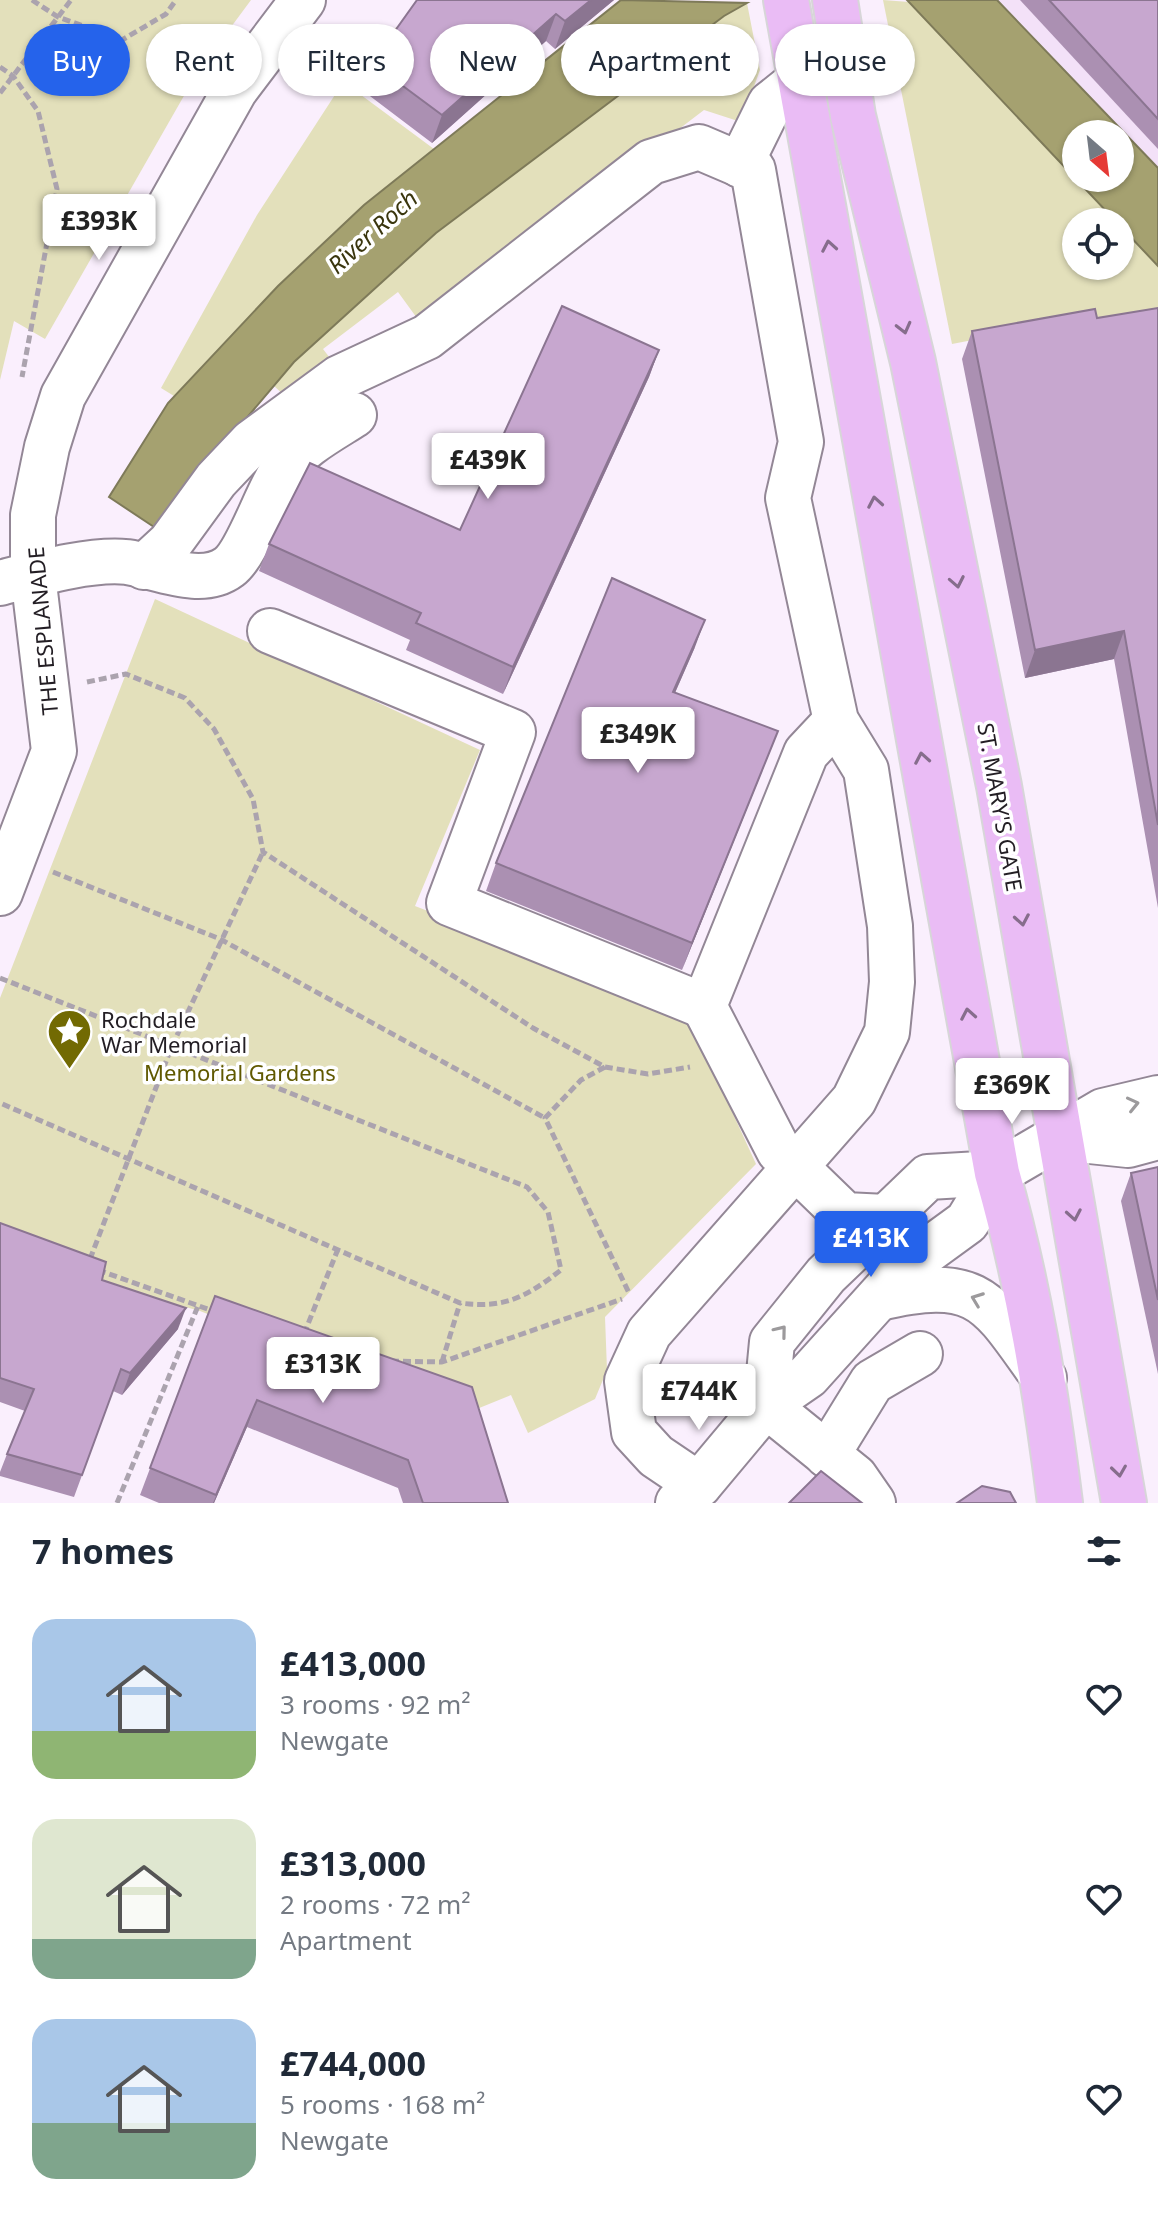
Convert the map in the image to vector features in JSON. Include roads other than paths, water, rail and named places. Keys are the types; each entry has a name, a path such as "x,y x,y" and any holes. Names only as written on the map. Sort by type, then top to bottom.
{"highway":[{"path":"786,0 997,1173 1019,1251 1044,1378 1060,1503"},
{"name":"ST. MARY'S GATE","path":"835,0 853,116 913,362 987,725 1124,1503"}],"street":[{"name":"THE ESPLANADE","path":"7,875 54,751 47,691 17,579 47,447 63,396 235,90 303,0"},
{"path":"803,99 770,104 747,148 801,442 788,498 836,721 866,770 890,926 892,982 887,1032 854,1100 649,1333 627,1381 634,1432 689,1494 766,1405 808,1376 908,1265 967,1222 997,1173"},
{"path":"144,567 170,543 216,480 252,442 339,378 427,337 651,162 699,147 747,148"},
{"path":"17,579 103,563 189,574 214,574 229,567 241,552 282,472 300,451 354,415"},
{"path":"270,631 513,732 449,903 704,1006 779,1151 845,1215 886,1217"},
{"path":"704,1006 806,753 836,721"},
{"path":"766,1405 772,1342 826,1275 928,1177 997,1173 1103,1111 1158,1098"},
{"path":"1061,1138 1128,1145 1158,1137"},
{"path":"879,1298 920,1288 952,1289 991,1304 1044,1378"},
{"path":"827,1455 872,1382 920,1354"},
{"path":"766,1405 855,1477 873,1503"}],"water":[{"path":"621,0 747,3 713,24 591,24"},
{"path":"907,0 997,0 1112,120 1062,120 1062,164"},
{"name":"River Roch","path":"561,48 561,96 618,96 436,233 294,362 228,440 160,531 109,497 168,403 278,286 364,205 501,96 545,96 545,61"},
{"path":"1134,143 1158,168 1158,266 1134,241 1134,208 1103,208 1088,192 1134,192"}],"place":[{"name":"Rochdale War Memorial","path":"70,1071"}],"park label":[{"name":"Memorial Gardens","path":"240,1072"}]}
